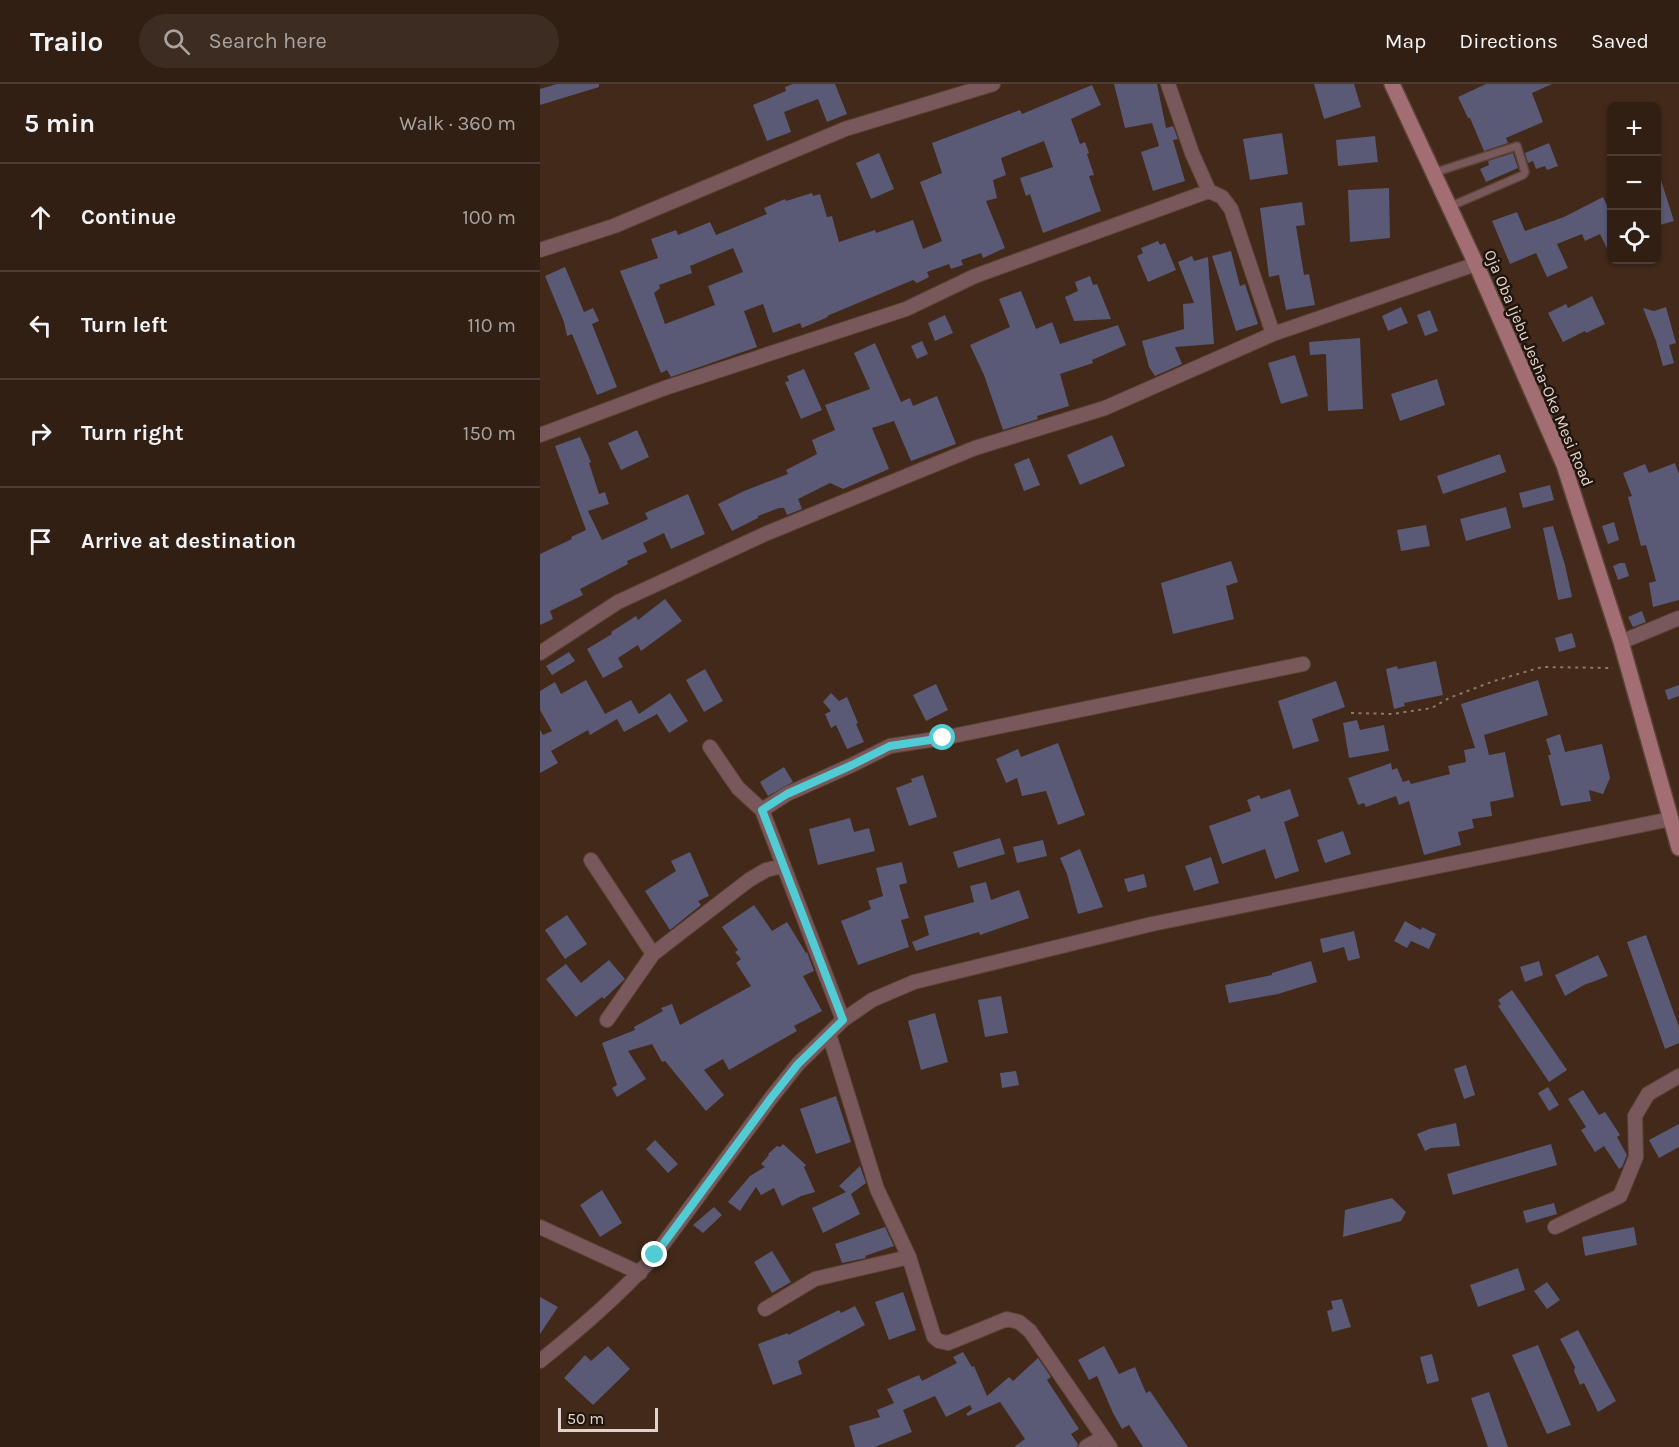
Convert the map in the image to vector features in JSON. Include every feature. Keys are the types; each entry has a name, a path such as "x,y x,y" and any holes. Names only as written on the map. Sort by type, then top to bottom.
{"main road":[{"name":"Oja Oba Ijebu Jesha-Oke Mesi Road","path":"1392,84 1476,264 1564,465 1621,642 1679,848"}],"street":[{"path":"540,250 614,226 845,129 993,84"},
{"path":"1168,84 1192,153 1209,191 1222,197 1231,209 1274,334"},
{"path":"540,435 665,388 906,309 975,276 1209,191"},
{"path":"540,653 618,602 765,534 975,448 1106,408 1274,334 1476,264"},
{"path":"1621,642 1679,618"},
{"path":"762,810 787,794 890,746 943,738 1304,664"},
{"path":"710,747 738,788 762,810 843,1020"},
{"path":"540,1361 639,1273 655,1255 798,1064 843,1020 872,1000 914,982 1152,924 1671,819"},
{"path":"591,860 653,954"},
{"path":"607,1020 653,954 749,880 766,870 783,866"},
{"path":"829,1034 877,1189 909,1257 931,1333 939,1341 948,1343 1007,1319 1019,1322 1030,1331 1107,1442 1086,1447"},
{"path":"1556,1227 1620,1196 1636,1157 1635,1116 1648,1094 1679,1076"},
{"path":"540,1227 639,1273"},
{"path":"765,1309 815,1279 909,1257"}],"lane":[{"path":"1433,173 1517,146 1525,172 1523,175 1449,207"}],"path":[{"path":"1351,713 1392,714 1432,708 1449,698 1494,681 1542,667 1628,668"}],"building":[{"path":"557,84 599,84 599,87 540,105 540,89"},
{"path":"793,84 835,84 847,114 827,122 818,99 784,112 791,132 767,141 753,105 786,91 785,87"},
{"path":"1114,84 1157,84 1166,128 1173,126 1178,139 1173,140 1185,181 1153,191 1141,152 1159,146 1152,123 1125,128"},
{"path":"1314,84 1354,84 1361,107 1324,119"},
{"path":"1486,84 1552,84 1532,93 1543,122 1506,138 1508,143 1484,151 1458,97"},
{"path":"1092,85 1101,105 1071,119 1080,144 1085,142 1089,153 1087,154 1094,175 1089,176 1101,211 1043,233 1030,194 1026,196 1020,178 1053,167 1044,141 1001,158 1006,175 993,180 997,198 986,201 1005,248 983,258 981,253 961,260 963,265 951,269 949,264 927,272 929,277 917,283 913,280 802,328 800,323 773,333 763,304 744,311 757,347 671,377 667,370 661,373 620,271 658,258 651,239 676,230 678,235 710,222 716,235 767,214 764,208 785,199 786,201 812,193 813,196 820,194 827,217 832,216 839,242 875,230 876,233 913,220 923,249 942,241 920,182 942,173 932,143 1020,110 1022,114","holes":["733,248 743,272 708,286 715,305 665,324 654,293 660,288 659,285 692,273 690,266"]},
{"path":"1282,133 1288,174 1250,180 1243,139"},
{"path":"1375,136 1378,162 1338,166 1336,140"},
{"path":"1549,143 1558,166 1547,170 1545,166 1536,169 1533,161 1528,163 1525,153"},
{"path":"879,153 894,189 871,199 856,163"},
{"path":"1513,153 1518,168 1486,182 1480,169 1489,165 1488,161"},
{"path":"1661,180 1674,221 1661,225"},
{"path":"1389,188 1390,238 1350,242 1348,190"},
{"path":"1603,197 1607,206 1607,249 1600,234 1585,241 1582,234 1557,244 1568,268 1547,277 1536,253 1510,264 1492,221 1517,212 1525,231 1564,217"},
{"path":"1302,202 1305,225 1296,226 1304,275 1309,274 1315,305 1286,310 1279,275 1269,277 1260,208"},
{"path":"1158,241 1160,245 1165,243 1176,270 1148,282 1137,256 1143,253 1141,248"},
{"path":"1231,251 1240,286 1245,284 1258,324 1236,331 1212,256"},
{"path":"1192,256 1194,261 1208,257 1214,344 1175,347 1182,364 1155,376 1149,367 1142,341 1184,329 1183,304 1194,303 1178,262"},
{"path":"565,267 584,312 593,308 599,321 592,324 617,387 597,395 572,334 567,336 564,322 545,276"},
{"path":"1090,276 1093,285 1097,284 1111,319 1074,321 1065,297 1078,291 1075,282"},
{"path":"1021,291 1036,329 1052,322 1060,344 1118,325 1126,345 1092,360 1093,363 1060,374 1069,406 1003,430 984,375 970,345 1010,327 999,299"},
{"path":"1592,296 1605,324 1563,342 1548,313 1566,304 1568,308"},
{"path":"1401,307 1408,323 1388,331 1382,316"},
{"path":"1666,307 1676,343 1669,345 1674,363 1663,366 1643,308 1654,311"},
{"path":"1430,310 1438,331 1425,336 1417,315"},
{"path":"945,315 953,333 935,341 928,323"},
{"path":"1360,338 1363,409 1328,411 1326,354 1310,355 1309,342"},
{"path":"922,341 928,354 917,359 911,346"},
{"path":"875,343 901,402 910,398 913,406 937,396 956,444 911,461 894,421 872,428 889,469 843,489 830,483 798,499 802,509 787,515 784,508 779,508 758,516 732,531 718,504 788,474 786,470 817,454 812,440 835,430 825,405 870,389 854,353"},
{"path":"1295,355 1308,396 1281,404 1268,363"},
{"path":"804,369 822,410 801,419 785,382 789,381 787,376"},
{"path":"1437,379 1445,405 1400,421 1391,394"},
{"path":"637,430 649,457 621,470 608,443"},
{"path":"1112,435 1125,466 1080,485 1067,455"},
{"path":"580,437 591,462 589,463 599,494 605,492 609,504 588,511 602,540 648,519 645,513 688,494 705,534 671,549 664,533 643,543 647,552 580,589 583,595 550,611 553,619 540,625 540,554 586,530 555,446"},
{"path":"1500,454 1506,472 1443,494 1437,476"},
{"path":"1029,458 1040,485 1024,491 1014,464"},
{"path":"1675,463 1679,474 1679,600 1653,607 1649,583 1656,581 1646,545 1641,546 1628,497 1632,496 1623,473 1645,464 1649,473"},
{"path":"1550,485 1554,500 1523,508 1519,493"},
{"path":"1506,507 1511,528 1466,541 1460,519"},
{"path":"1614,522 1619,540 1608,544 1602,526"},
{"path":"1426,525 1430,546 1401,551 1397,530"},
{"path":"1553,526 1572,597 1558,600 1543,528"},
{"path":"1231,561 1238,582 1226,586 1234,619 1173,634 1161,583"},
{"path":"1625,563 1629,576 1618,580 1613,566"},
{"path":"665,599 682,621 641,651 638,645 618,658 623,667 603,678 587,649 636,616 638,620"},
{"path":"1642,611 1646,622 1633,627 1628,617"},
{"path":"1572,633 1576,647 1559,652 1555,638"},
{"path":"569,652 575,661 552,675 546,666"},
{"path":"1436,661 1443,695 1404,703 1405,706 1394,709 1386,669 1397,666 1398,669"},
{"path":"705,669 723,701 704,712 686,680"},
{"path":"586,680 605,714 631,700 639,714 670,693 688,721 669,733 657,714 624,732 617,719 590,735 588,730 551,751 558,763 540,773 540,730 543,735 552,731 540,710 540,691 555,682 561,694"},
{"path":"1538,680 1548,715 1484,735 1489,755 1505,752 1514,797 1490,802 1492,816 1472,819 1474,828 1458,832 1461,845 1424,855 1409,801 1399,805 1396,796 1366,807 1364,803 1358,805 1348,778 1391,763 1392,770 1397,768 1403,782 1409,780 1411,784 1450,774 1448,766 1466,762 1464,750 1475,748 1461,704"},
{"path":"1336,681 1345,707 1312,719 1319,741 1293,749 1278,701"},
{"path":"936,684 948,710 926,721 913,695"},
{"path":"1679,685 1679,696 1668,700 1665,690"},
{"path":"831,693 839,701 847,697 864,742 847,749 836,725 831,728 825,714 831,711 823,702"},
{"path":"1357,720 1360,730 1384,725 1389,751 1349,758 1343,723"},
{"path":"1560,734 1565,752 1602,744 1610,778 1603,794 1589,790 1591,801 1561,806 1546,739"},
{"path":"1058,743 1085,815 1058,825 1046,791 1022,796 1017,778 1006,783 996,759 1018,749 1021,757"},
{"path":"784,767 793,782 768,796 760,782"},
{"path":"923,775 937,817 909,826 896,788"},
{"path":"1290,789 1299,816 1284,822 1299,871 1275,879 1265,849 1222,864 1209,826 1251,811 1247,800 1259,795 1261,799"},
{"path":"850,818 854,832 869,828 875,851 818,865 809,829"},
{"path":"1343,831 1351,854 1325,863 1317,840"},
{"path":"1000,838 1005,854 958,868 953,852"},
{"path":"1043,840 1047,856 1017,863 1013,847"},
{"path":"1080,849 1103,907 1078,914 1060,858"},
{"path":"690,852 709,896 698,901 701,905 670,930 645,891 676,871 671,861"},
{"path":"1211,857 1219,883 1194,891 1185,866"},
{"path":"902,862 907,883 899,885 909,918 901,920 909,947 858,965 841,921 871,909 868,901 883,896 876,868"},
{"path":"1144,874 1147,887 1128,892 1124,879"},
{"path":"986,882 991,900 1019,890 1029,918 980,935 979,932 916,951 912,942 929,935 924,916 974,902 970,886"},
{"path":"754,905 772,931 787,922 807,952 814,971 803,976 822,1011 794,1026 797,1031 729,1070 723,1059 704,1070 724,1095 706,1111 665,1061 662,1062 652,1044 628,1051 646,1079 617,1097 612,1088 617,1085 602,1043 635,1030 634,1027 663,1011 661,1008 672,1004 680,1025 751,986 736,963 741,959 735,952 738,950 722,927"},
{"path":"567,915 587,944 565,959 545,930"},
{"path":"1405,921 1421,930 1422,927 1436,934 1429,949 1411,941 1407,948 1394,941"},
{"path":"1354,931 1360,958 1348,961 1344,947 1323,953 1320,939"},
{"path":"1646,935 1679,1027 1679,1043 1665,1049 1627,942"},
{"path":"1598,955 1608,976 1584,985 1565,996 1555,975"},
{"path":"609,960 625,979 604,999 602,997 576,1017 546,979 566,964 581,983"},
{"path":"1311,961 1317,982 1278,994 1229,1003 1225,985 1272,975 1272,973"},
{"path":"1539,961 1543,975 1525,982 1520,967"},
{"path":"1512,990 1567,1070 1549,1082 1498,1006 1501,1004 1498,1000"},
{"path":"1001,996 1008,1033 985,1037 978,1000"},
{"path":"935,1013 948,1062 921,1070 908,1021"},
{"path":"1466,1065 1475,1095 1464,1099 1454,1069"},
{"path":"1016,1071 1019,1085 1002,1088 1000,1073"},
{"path":"1548,1087 1559,1105 1549,1111 1538,1093"},
{"path":"1583,1090 1599,1115 1605,1112 1620,1135 1617,1137 1627,1155 1619,1169 1604,1146 1595,1152 1581,1130 1586,1127 1568,1099"},
{"path":"836,1096 851,1142 816,1154 800,1109"},
{"path":"1456,1123 1460,1146 1431,1148 1425,1151 1417,1134"},
{"path":"1679,1124 1679,1147 1659,1158 1649,1140"},
{"path":"655,1140 678,1164 668,1173 646,1149"},
{"path":"783,1144 806,1165 804,1167 815,1192 782,1206 774,1188 761,1195 756,1187 740,1211 728,1202 750,1176 765,1167 761,1164 768,1154"},
{"path":"1551,1144 1557,1165 1453,1195 1447,1174"},
{"path":"860,1166 866,1183 851,1194 860,1214 823,1233 812,1208 846,1192 839,1186"},
{"path":"602,1190 622,1223 600,1237 580,1205"},
{"path":"1392,1198 1406,1212 1401,1221 1343,1237 1345,1210"},
{"path":"1554,1203 1557,1214 1526,1223 1523,1211"},
{"path":"714,1207 722,1215 703,1233 693,1225"},
{"path":"885,1227 894,1246 865,1256 866,1258 842,1263 835,1244"},
{"path":"1634,1227 1637,1245 1585,1256 1582,1237"},
{"path":"772,1251 791,1282 772,1293 754,1262"},
{"path":"1518,1268 1525,1290 1478,1307 1470,1285"},
{"path":"1547,1282 1560,1300 1547,1309 1534,1291"},
{"path":"903,1292 916,1330 889,1340 875,1302"},
{"path":"540,1297 558,1307 540,1334"},
{"path":"1342,1299 1351,1327 1332,1332 1327,1311 1333,1309 1331,1301"},
{"path":"855,1306 865,1325 798,1361 802,1374 773,1385 758,1344 788,1333 788,1335 839,1310 841,1313"},
{"path":"1578,1330 1616,1401 1598,1412 1584,1383 1580,1385 1574,1371 1575,1367 1560,1339"},
{"path":"1538,1345 1571,1425 1547,1434 1512,1355"},
{"path":"608,1346 630,1369 593,1405 564,1378 585,1355 591,1361"},
{"path":"1104,1346 1119,1374 1135,1367 1146,1393 1150,1391 1188,1447 1143,1447 1129,1425 1122,1429 1097,1376 1089,1380 1078,1360"},
{"path":"963,1352 972,1367 974,1366 987,1396 1009,1377 1013,1381 1038,1358 1051,1377 1047,1380 1079,1429 1071,1434 1078,1444 1077,1447 1014,1447 1025,1439 1000,1402 968,1416 966,1414 972,1409 970,1405 946,1417 935,1396 903,1410 912,1432 875,1447 855,1447 849,1426 880,1417 877,1410 894,1403 887,1389 919,1375 922,1381 957,1363 953,1357"},
{"path":"1432,1354 1439,1381 1427,1384 1420,1357"},
{"path":"1489,1392 1508,1447 1488,1447 1471,1398"}],"route":[{"path":"655,1255 798,1064 843,1020 762,810 787,794 890,746 943,738"}]}
